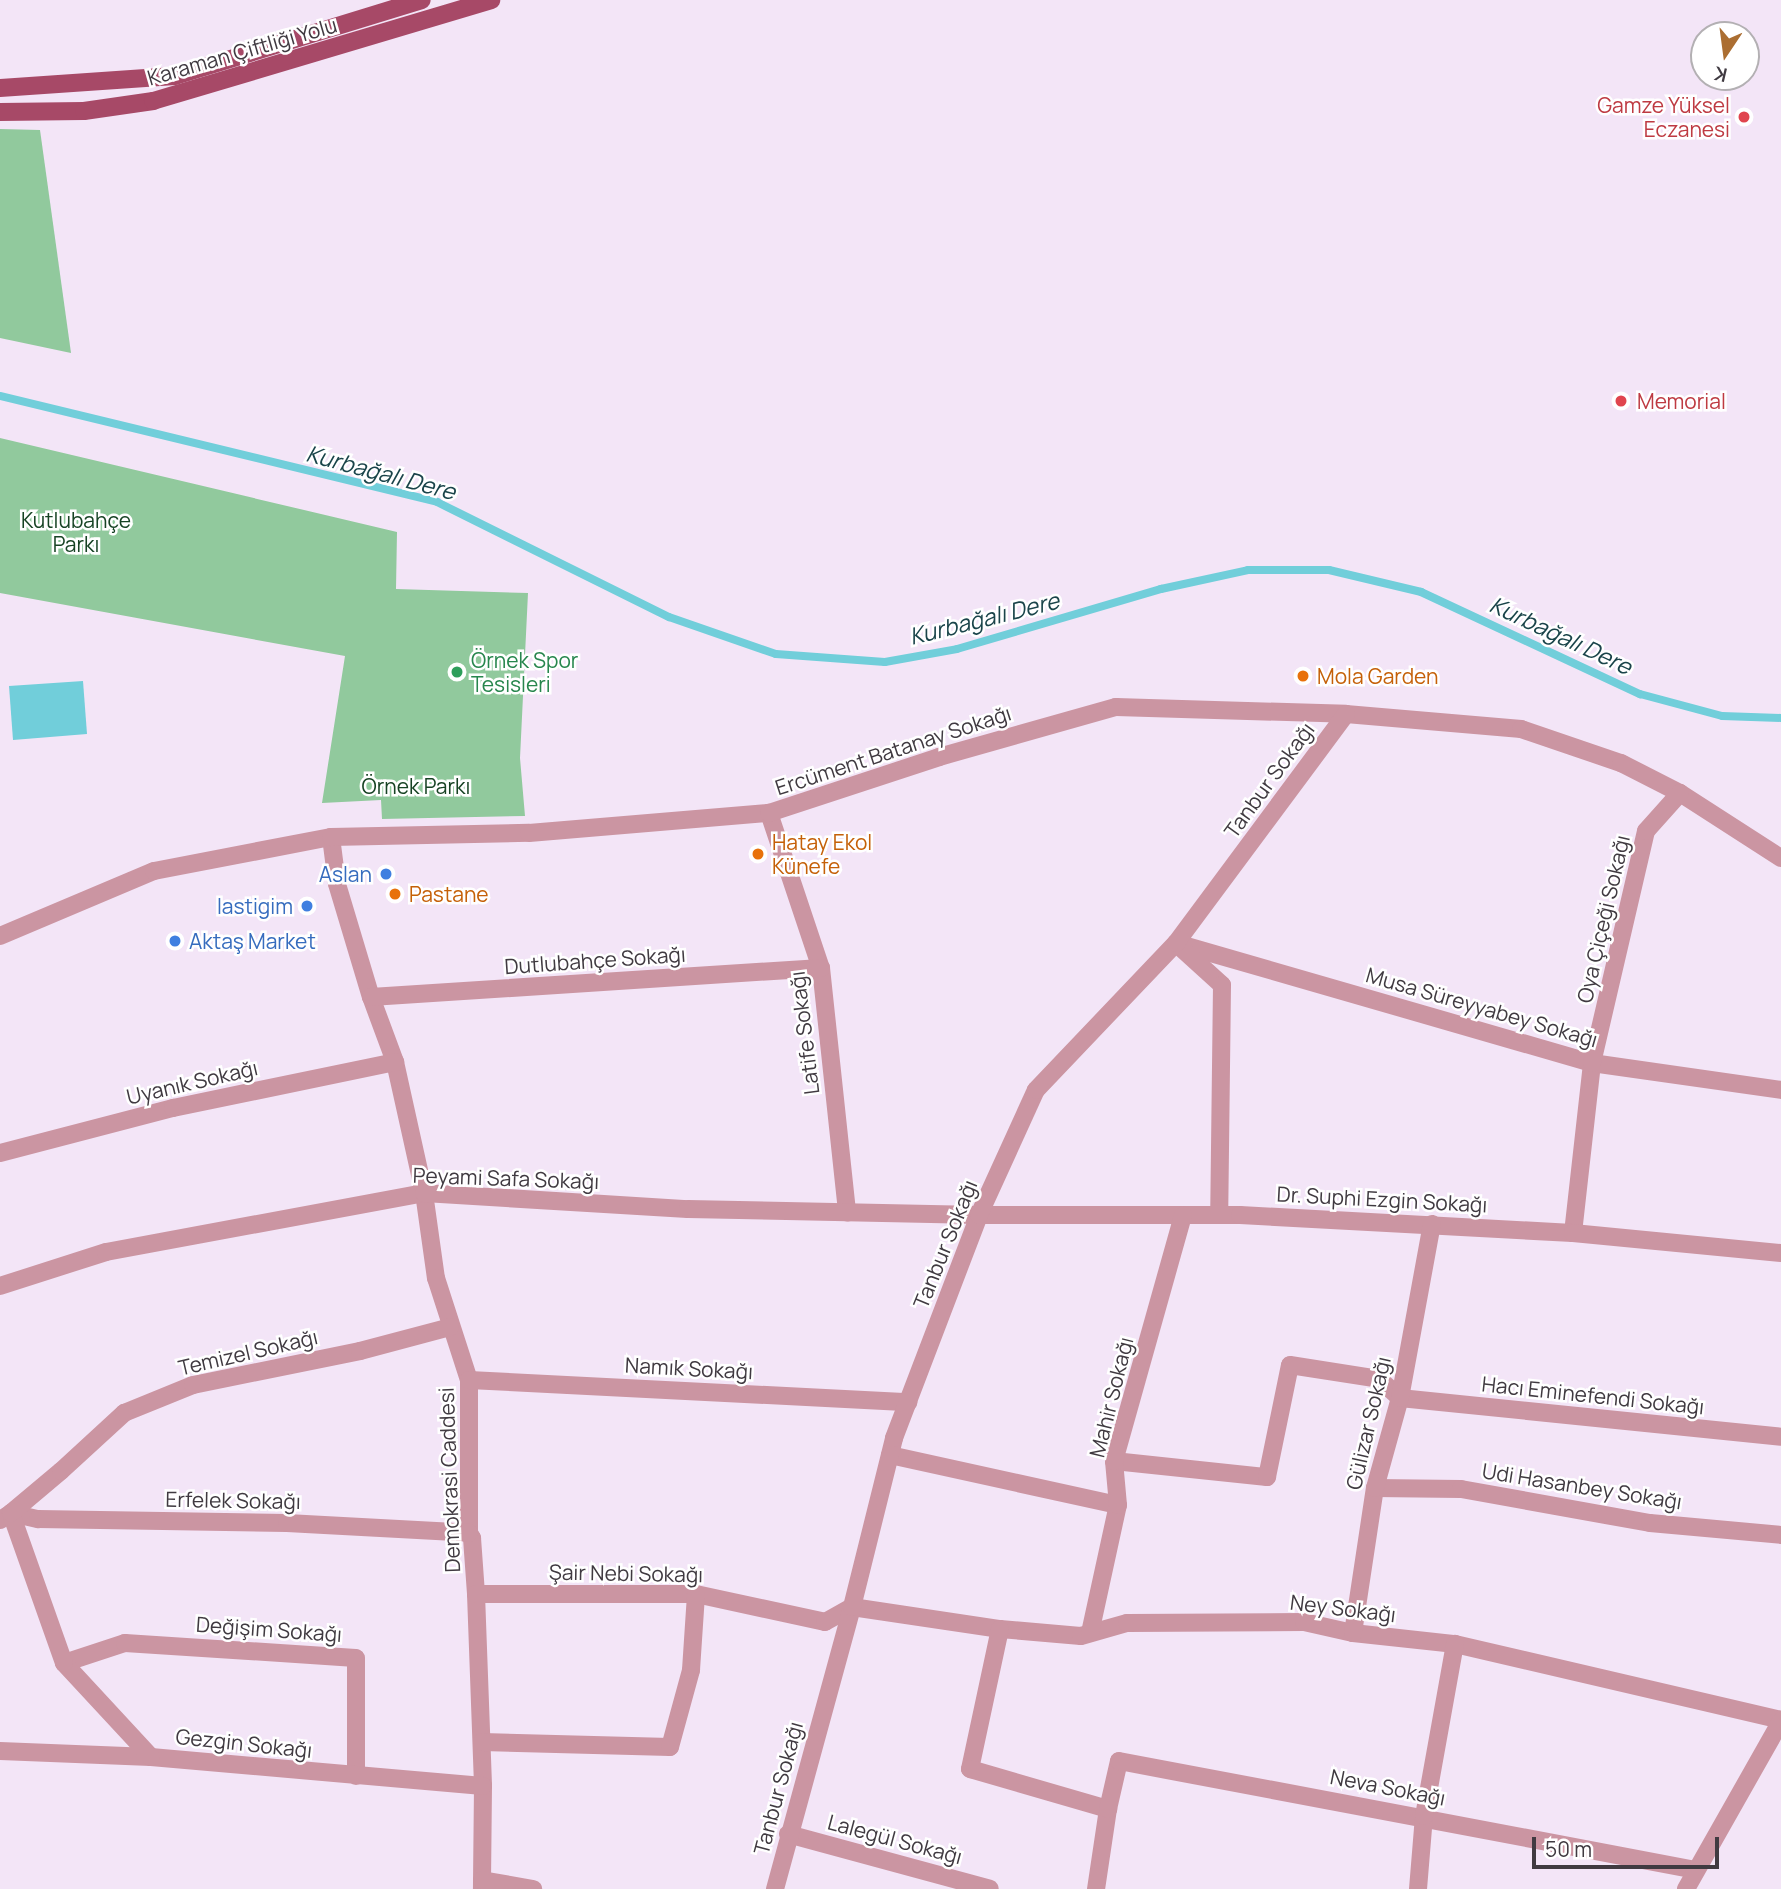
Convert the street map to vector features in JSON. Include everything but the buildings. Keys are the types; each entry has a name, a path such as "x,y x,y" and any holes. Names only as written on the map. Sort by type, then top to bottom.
{"main road":[{"path":"0,88 175,76 422,0"},
{"name":"Karaman Çiftliği Yolu","path":"0,112 84,111 153,101 491,0"}],"street":[{"name":"Ercüment Batanay Sokağı","path":"0,936 155,871 331,837 529,834 769,813 940,757 1116,707 1346,714 1521,729 1621,762 1680,793 1781,858"},
{"name":"Tanbur Sokağı","path":"775,1889 852,1607 890,1455 979,1215 1036,1090 1176,943 1346,714"},
{"name":"Oya Çiçeği Sokağı","path":"1573,1233 1592,1063 1646,831 1680,793"},
{"name":"Latife Sokağı","path":"769,813 821,968 847,1213"},
{"name":"Demokrasi Caddesi","path":"331,837 337,884 371,998 395,1062 424,1194 436,1278 469,1380 469,1532 472,1538 476,1594 482,1742 482,1884"},
{"name":"Musa Süreyyabey Sokağı","path":"1176,943 1592,1063 1781,1090"},
{"path":"1176,943 1222,985 1219,1215"},
{"name":"Dutlubahçe Sokağı","path":"371,998 821,968"},
{"name":"Uyanık Sokağı","path":"0,1153 173,1108 395,1062"},
{"name":"Peyami Safa Sokağı","path":"0,1286 106,1252 424,1194 688,1209 979,1215"},
{"name":"Dr. Suphi Ezgin Sokağı","path":"979,1215 1219,1215 1432,1224 1573,1233 1781,1253"},
{"name":"Mahir Sokağı","path":"1090,1633 1118,1505 1114,1461 1184,1215"},
{"name":"Gülizar Sokağı","path":"1353,1633 1375,1488 1400,1398 1432,1224"},
{"name":"Temizel Sokağı","path":"6,1516 124,1413 193,1385 359,1351 450,1327"},
{"path":"1114,1461 1267,1477 1290,1365 1379,1379 1400,1398"},
{"name":"Namık Sokağı","path":"469,1380 908,1402"},
{"name":"Hacı Eminefendi Sokağı","path":"1400,1398 1781,1437"},
{"path":"890,1455 1118,1505"},
{"name":"Udi Hasanbey Sokağı","path":"1375,1488 1461,1489 1650,1523 1781,1535"},
{"path":"6,1516 64,1663 151,1757"},
{"name":"Erfelek Sokağı","path":"6,1516 38,1519 287,1523 469,1532"},
{"name":"Şair Nebi Sokağı","path":"476,1594 696,1594 825,1622 852,1607"},
{"path":"482,1742 670,1747 691,1670 696,1594"},
{"name":"Ney Sokağı","path":"852,1607 1000,1629 1081,1636 1127,1623 1304,1622 1353,1633 1455,1644 1781,1721"},
{"path":"1000,1629 970,1769 1108,1810 1096,1889"},
{"name":"Değişim Sokağı","path":"64,1663 125,1643 356,1658 356,1776"},
{"path":"1418,1889 1423,1816 1455,1644"},
{"path":"1686,1889 1781,1721"},
{"name":"Gezgin Sokağı","path":"0,1751 151,1757 483,1786"},
{"name":"Neva Sokağı","path":"1108,1810 1119,1761 1423,1816 1696,1870"},
{"name":"Lalegül Sokağı","path":"788,1834 990,1889"},
{"path":"482,1884 533,1889"}],"green space":[{"path":"0,129 40,130 71,353 0,338"},
{"name":"Kutlubahçe Parkı","path":"0,438 397,532 396,589 528,593 520,758 525,816 382,819 381,800 322,803 345,656 0,593"}],"water":[{"path":"83,681 87,734 13,740 9,686"}],"waterway":[{"name":"Kurbağalı Dere","path":"0,396 437,502 669,617 776,654 885,662 957,649 1161,589 1248,570 1329,570 1421,592 1640,694 1722,716 1781,718"}],"place":[{"name":"Gamze Yüksel Eczanesi","path":"1744,117"},
{"name":"Memorial","path":"1621,401"},
{"name":"Örnek Spor Tesisleri","path":"457,672"},
{"name":"Mola Garden","path":"1303,676"},
{"name":"Hatay Ekol Künefe","path":"758,854"},
{"name":"Aslan","path":"386,874"},
{"name":"Pastane","path":"395,894"},
{"name":"lastigim","path":"307,906"},
{"name":"Aktaş Market","path":"175,941"}],"park label":[{"name":"Örnek Parkı","path":"416,786"}]}
